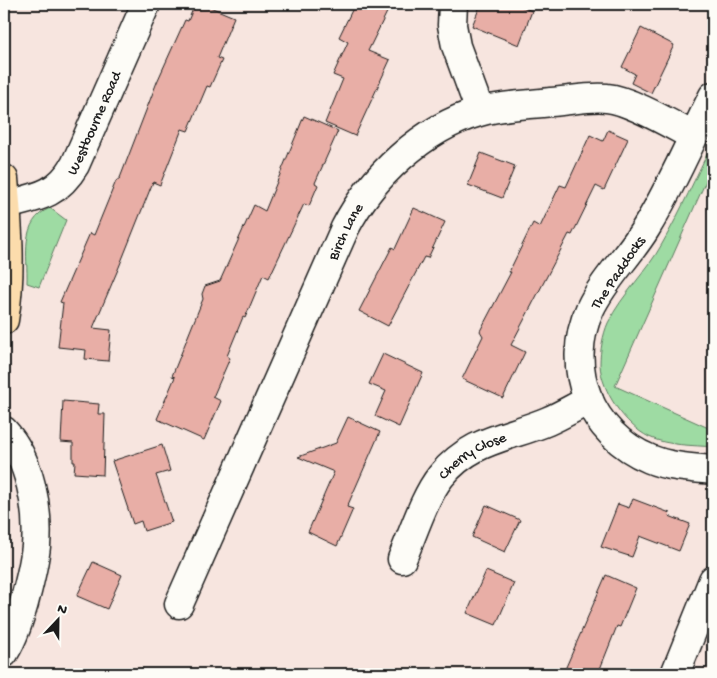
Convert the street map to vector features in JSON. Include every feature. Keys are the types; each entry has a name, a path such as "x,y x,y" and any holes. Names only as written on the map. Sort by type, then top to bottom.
{"main road":[{"path":"4,320 8,295 9,268 5,192"}],"street":[{"name":"Westbourne Road","path":"5,192 50,192 61,185 68,176 75,165 146,4"},
{"path":"453,4 452,24 456,46 480,111"},
{"name":"The Paddocks","path":"713,96 647,227 602,289 591,308 583,328 579,347 582,382 600,420 613,437 631,450 652,460 713,470"},
{"name":"Birch Lane","path":"179,604 294,341 354,210 392,166 413,147 437,131 480,111 509,106 607,98 624,102 694,136"},
{"name":"Cherry Close","path":"402,560 432,491 441,477 456,461 475,447 550,421 589,400"},
{"path":"4,431 11,438 21,455 27,475 32,496 36,546 32,571 17,627 4,652"},
{"path":"675,674 713,580"}],"green space":[{"path":"713,142 713,165 615,386 713,430 713,447 664,442 640,432 623,416 610,396 601,374 600,364 602,343 608,323 620,302 662,244"},
{"path":"50,208 66,220 39,287 27,283 27,240 33,221"}],"building":[{"path":"195,4 203,4 234,17 217,58 222,60 210,87 207,86 188,131 182,129 160,185 153,182 93,328 111,330 108,361 85,359 86,350 58,347 63,303 60,302 90,233 94,235 116,181 120,178 157,82 185,20 188,21"},
{"path":"355,4 391,4 368,51 390,60 355,136 325,123 343,79 333,75 348,42 339,37"},
{"path":"481,4 515,4 532,11 519,45 472,26"},
{"path":"641,28 674,45 651,93 631,83 635,74 622,67"},
{"path":"304,116 338,131 315,183 318,185 309,206 304,204 269,278 263,275 245,318 243,317 227,356 230,358 213,397 221,401 204,440 157,419 175,377 172,376 203,299 202,294 205,286 220,281 254,205 265,211"},
{"path":"608,130 628,139 604,190 596,186 572,235 569,234 511,345 525,352 503,398 462,379 483,336 480,331 511,272 509,272 533,223 540,227 560,185 566,187 590,135 603,141"},
{"path":"481,153 515,166 502,198 468,185"},
{"path":"414,208 445,222 428,258 424,257 388,326 359,311 392,247 395,249"},
{"path":"383,354 423,373 399,427 375,416 386,391 369,384"},
{"path":"63,401 99,404 98,414 105,414 103,475 74,473 73,443 61,442"},
{"path":"348,417 380,432 347,507 353,509 337,546 308,532 334,472 298,457 336,443"},
{"path":"162,445 170,471 156,475 172,522 144,531 141,521 133,524 112,461"},
{"path":"633,499 670,513 669,516 690,524 679,551 640,536 632,557 601,547 618,504 629,508"},
{"path":"486,505 520,520 505,552 472,537"},
{"path":"93,562 122,575 107,609 77,596"},
{"path":"486,571 514,583 496,625 467,613"},
{"path":"606,575 636,588 620,627 617,626 598,674 563,674"}]}
